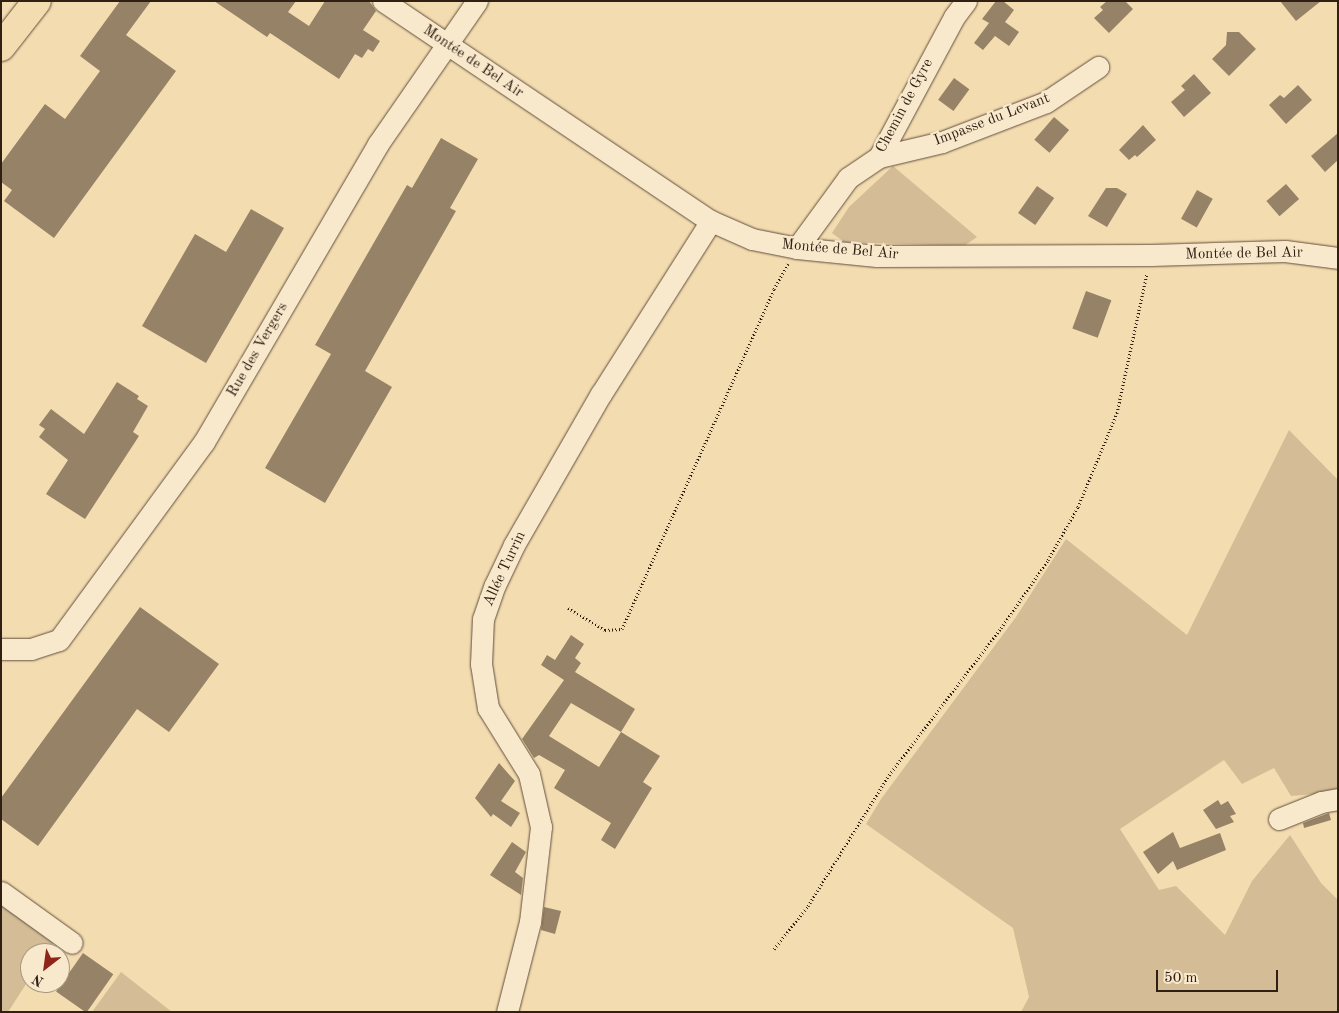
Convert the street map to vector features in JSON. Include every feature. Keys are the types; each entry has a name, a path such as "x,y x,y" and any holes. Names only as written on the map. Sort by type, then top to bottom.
{"main road":[{"path":"1,23 18,1"},
{"path":"1,47 37,1"}],"street":[{"name":"Montée de Bel Air","path":"383,1 711,221 752,239 796,248 876,256 1151,256 1285,251 1338,258"},
{"name":"Rue des Vergers","path":"1,650 32,649 58,640 204,442 378,144 477,1"},
{"name":"Chemin de Gyre","path":"796,248 848,178 880,157 954,17 966,1"},
{"name":"Impasse du Levant","path":"880,157 942,142 1046,102 1098,67"},
{"name":"Allée Turrin","path":"507,1012 530,922 541,827 529,774 488,708 482,664 483,619 495,585 519,537 601,394 711,221"},
{"path":"1279,819 1322,802 1338,799"},
{"path":"1,892 72,943"}],"path":[{"path":"568,608 605,630 622,629 774,289 796,248"},
{"path":"774,948 808,906 890,774 1048,560 1078,507 1116,413 1151,256"}],"shaded area":[{"path":"893,166 977,237 964,246 844,242 832,233 849,207"},
{"path":"1289,430 1338,480 1338,792 1291,796 1274,768 1242,784 1224,760 1120,829 1159,890 1176,886 1225,935 1252,881 1290,835 1321,883 1338,900 1338,1012 1021,1012 1029,997 1013,928 866,824 881,799 1016,617 1066,539 1187,635"},
{"path":"1,905 55,940 53,943 20,943 20,993 8,1012 1,1012"},
{"path":"121,972 172,1012 92,1012"}],"building":[{"path":"120,1 151,1 126,35 176,71 54,238 4,201 12,190 1,182 1,164 45,104 65,119 100,71 80,56"},
{"path":"214,1 296,1 288,12 309,26 325,1 369,1 376,11 363,30 380,41 373,52 368,49 362,58 355,54 339,79 270,33 267,37"},
{"path":"996,1 1003,1 1014,10 1005,22 1019,32 1009,46 995,36 983,50 974,43 989,23 982,19"},
{"path":"1107,1 1125,1 1133,9 1109,33 1094,18 1103,10 1100,7"},
{"path":"1280,1 1321,1 1296,21"},
{"path":"1227,32 1239,32 1256,49 1229,76 1212,59 1226,45"},
{"path":"1194,74 1211,93 1184,117 1171,102 1185,90 1181,86"},
{"path":"954,78 969,89 954,111 938,100"},
{"path":"1298,85 1312,100 1286,124 1269,105 1280,95 1284,98"},
{"path":"1054,117 1069,130 1049,153 1034,140"},
{"path":"1143,125 1156,140 1137,157 1135,155 1129,160 1119,150"},
{"path":"1338,133 1338,160 1325,172 1311,156"},
{"path":"441,138 478,159 450,208 456,211 365,371 392,387 325,503 265,468 331,354 315,345 407,185 412,188"},
{"path":"1286,184 1299,199 1279,216 1266,201"},
{"path":"1037,186 1054,198 1035,225 1018,213"},
{"path":"1106,188 1117,188 1127,194 1107,227 1088,216"},
{"path":"1197,190 1213,199 1197,228 1181,219"},
{"path":"251,209 284,228 206,363 142,326 195,234 226,252"},
{"path":"1086,291 1111,300 1098,338 1072,329"},
{"path":"117,382 139,396 137,399 148,406 133,432 139,436 85,519 46,494 68,460 39,437 45,429 39,425 51,409 84,434"},
{"path":"140,607 219,664 169,732 137,709 38,846 1,819 1,798"},
{"path":"571,635 584,644 575,658 581,663 575,672 635,709 621,732 660,756 643,782 652,788 615,849 601,840 611,823 554,788 565,770 539,755 534,758 522,739 564,680 541,665 547,655 555,660","holes":["571,703 621,732 599,767 549,736"]},
{"path":"499,763 515,781 501,801 520,813 511,827 493,814 491,817 475,798"},
{"path":"1218,800 1221,805 1228,801 1236,814 1230,816 1234,822 1216,829 1203,810"},
{"path":"1329,813 1331,820 1304,828 1303,823"},
{"path":"1173,832 1180,848 1220,833 1226,850 1177,870 1173,861 1158,874 1143,852"},
{"path":"512,842 526,852 515,872 523,878 521,895 490,875"},
{"path":"544,907 561,911 555,934 541,930"},
{"path":"83,953 113,974 87,1012 58,993 70,993 70,972"}]}
